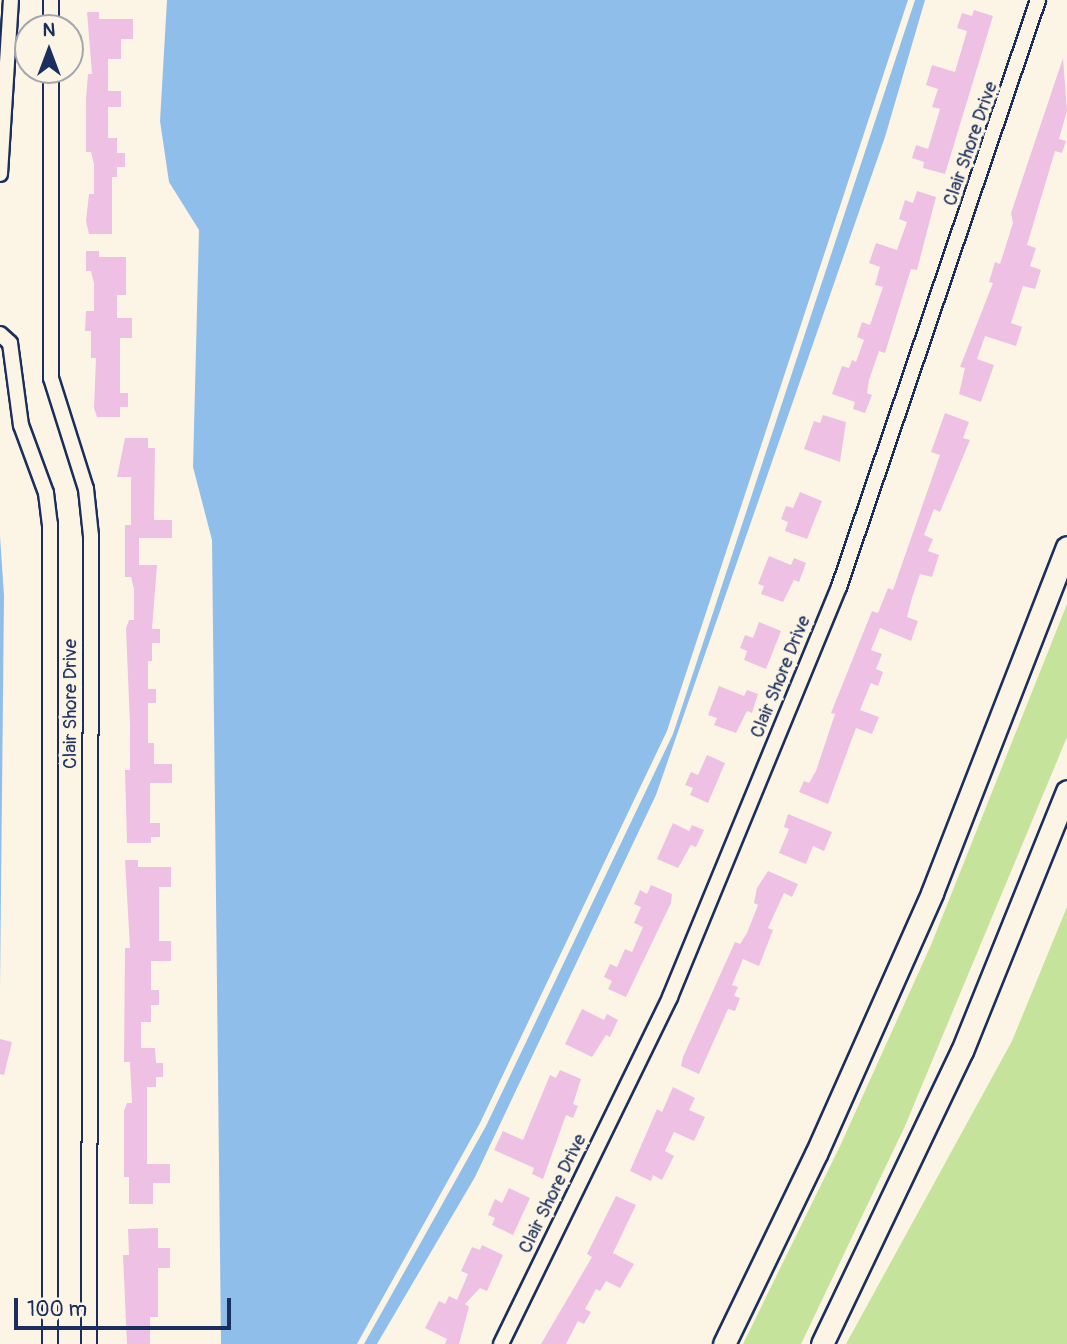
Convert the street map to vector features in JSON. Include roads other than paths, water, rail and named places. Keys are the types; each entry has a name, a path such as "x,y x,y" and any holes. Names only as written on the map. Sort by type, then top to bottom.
{"highway":[{"path":"724,1344 816,1154 932,893 1067,547"},
{"path":"822,1344 962,1051 1067,791"}],"street":[{"path":"0,174 11,0"},
{"name":"Clair Shore Drive","path":"500,1344 670,997 839,587 1038,0"},
{"name":"Clair Shore Drive","path":"51,84 51,379 86,489 90,536 89,1344"},
{"path":"0,334 10,343 21,425 46,493 50,524 50,1344"}],"water":[{"path":"167,0 908,0 667,731 480,1123 357,1344 221,1344 212,540 193,467 199,230 169,182 160,121"},
{"path":"915,0 925,0 885,137 656,795 475,1177 377,1344 364,1344 486,1126 673,734"},
{"path":"0,536 4,596 0,991"}]}
